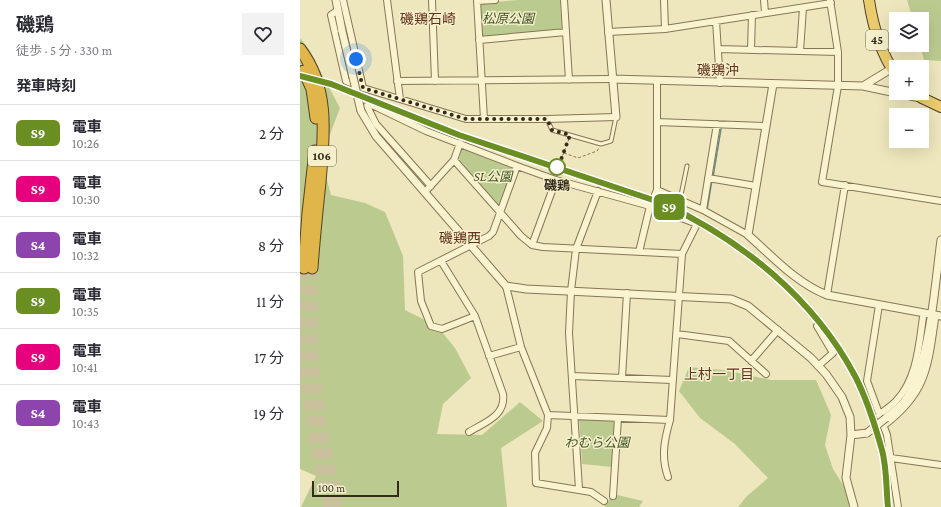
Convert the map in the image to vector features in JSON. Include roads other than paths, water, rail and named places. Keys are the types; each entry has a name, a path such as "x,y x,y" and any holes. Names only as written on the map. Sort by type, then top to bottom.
{"highway":[{"name":"45","path":"869,0 877,39 889,62"},
{"name":"106","path":"300,49 308,62 319,87 324,124 308,268 316,124 312,89 300,63"},
{"path":"926,100 941,107"}],"street":[{"path":"336,0 361,111 376,136 506,286 521,347 548,415 547,428 535,453 536,483 591,492 604,501"},
{"path":"343,0 363,88"},
{"path":"387,0 400,99"},
{"path":"432,0 435,81"},
{"path":"484,119 477,1 495,0"},
{"path":"564,0 569,80"},
{"path":"338,10 331,15 346,81 363,88 466,119 616,117 606,0"},
{"path":"664,0 665,29"},
{"path":"764,0 765,13"},
{"path":"608,32 665,29 803,8 831,1 838,52 838,86 822,182 941,201"},
{"path":"800,51 803,8"},
{"path":"751,50 752,15"},
{"path":"716,21 720,83"},
{"path":"479,40 566,32"},
{"path":"718,49 838,52"},
{"path":"863,86 889,74"},
{"path":"398,81 612,79 863,86 889,91"},
{"path":"639,252 650,206 657,190 658,81"},
{"path":"748,235 773,84"},
{"path":"431,186 376,124 367,106 372,105 426,131 556,180 650,206 697,224 682,254 678,296 678,334 672,380 670,420 663,452 664,465 668,477"},
{"path":"657,122 766,126"},
{"path":"703,210 717,124"},
{"path":"425,192 454,160 460,144"},
{"path":"454,160 521,236 532,245 576,249 682,254"},
{"path":"475,316 442,329 431,326 421,300 418,272 489,236 493,232 517,166"},
{"path":"708,178 756,186"},
{"path":"532,245 556,180"},
{"path":"827,295 845,185"},
{"path":"657,190 703,210 748,235 801,281 815,290 827,295 932,317"},
{"path":"579,489 569,333 571,291 576,249 598,191"},
{"path":"883,426 909,403 918,391 926,370 941,240"},
{"path":"441,261 475,316 503,394 504,403 501,410 496,415 469,432"},
{"path":"506,286 526,289 731,299 748,306 778,330 818,366 842,397 850,417 851,436 846,478 854,507"},
{"path":"622,378 627,293"},
{"path":"878,305 867,381 882,416 891,458 898,507"},
{"path":"851,436 867,433 882,416 903,402 913,385 921,365 932,317"},
{"path":"817,326 833,353 818,366"},
{"path":"751,361 778,330"},
{"path":"678,334 729,341 766,374"},
{"path":"489,356 521,347"},
{"path":"572,376 672,380"},
{"path":"548,415 670,420"},
{"path":"613,496 618,418"},
{"path":"891,458 941,465"}],"lane":[{"path":"547,119 552,130 601,144 611,141 616,117"},
{"path":"680,200 687,166"}],"waterway":[{"path":"713,177 721,129"},
{"path":"707,210 712,180"}],"tunnel":[{"path":"304,268 303,298 307,389 316,448 330,507"},
{"path":"312,268 313,357 321,422 338,507"}],"railway":[{"path":"331,84 452,133 662,203 700,222 737,245 771,271 802,302 829,335 852,371 870,410 882,451 888,507"}],"train":[{"name":"S9","path":"300,76 331,84 459,135 662,203 700,222 733,242 778,277 821,324 840,349 856,377 866,401 882,451 888,507"}],"place":[{"name":"磯鶏","path":"557,167"}],"district":[{"name":"磯鶏石崎","path":"428,19"},
{"name":"磯鶏沖","path":"718,70"},
{"name":"磯鶏西","path":"460,238"},
{"name":"上村一丁目","path":"719,374"}],"park label":[{"name":"松原公園","path":"508,18"},
{"name":"SL公園","path":"493,176"},
{"name":"わむら公園","path":"597,442"}]}
